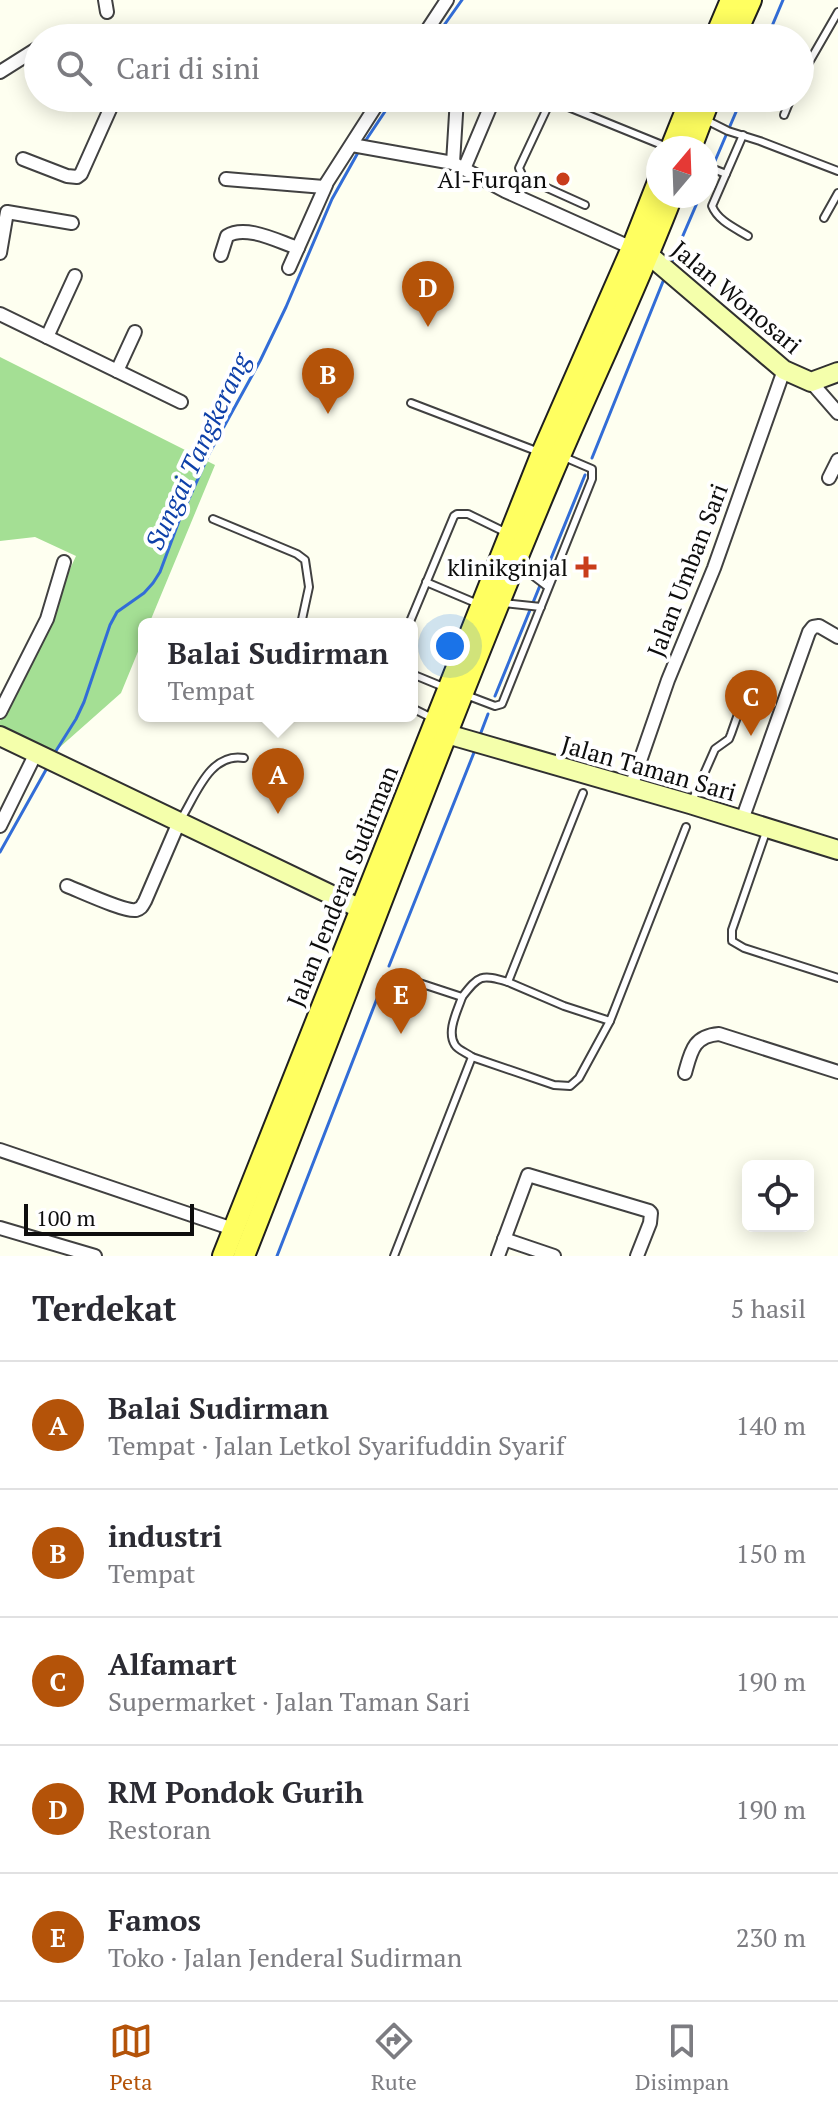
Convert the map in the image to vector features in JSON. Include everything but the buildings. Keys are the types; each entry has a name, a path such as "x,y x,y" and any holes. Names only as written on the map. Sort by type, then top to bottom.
{"main road":[{"path":"721,24 731,0"},
{"path":"740,24 751,0"},
{"path":"676,136 685,112"},
{"path":"700,136 710,122 710,112"},
{"name":"Jalan Jenderal Sudirman","path":"641,252 652,208"},
{"name":"Jalan Jenderal Sudirman","path":"244,1256 491,604 510,534 551,454 641,252 665,208"},
{"name":"Jalan Jenderal Sudirman","path":"491,604 516,563 551,454"},
{"name":"Jalan Jenderal Sudirman","path":"223,1256 361,909 442,727"}],"street":[{"path":"431,24 447,0"},
{"path":"0,71 24,56"},
{"path":"23,159 77,177 83,171 109,112"},
{"path":"289,268 326,185 372,112"},
{"path":"457,112 458,166"},
{"path":"458,166 487,112"},
{"path":"352,145 458,166 505,191 641,252"},
{"path":"226,179 321,188 326,185"},
{"path":"0,253 4,212 72,223"},
{"path":"221,255 227,236 234,232 253,233 298,248"},
{"name":"Jalan Wonosari","path":"641,252 784,370 811,382 838,372"},
{"path":"47,337 75,276"},
{"path":"0,314 181,402"},
{"path":"117,371 135,332"},
{"name":"Jalan Umban Sari","path":"631,787 668,680 714,568 784,370"},
{"path":"811,382 838,413"},
{"path":"829,478 838,460"},
{"path":"0,712 47,619 64,562"},
{"path":"742,820 809,632 819,626 838,637"},
{"name":"Jalan Taman Sari","path":"442,727 838,850"},
{"path":"0,736 361,909"},
{"path":"0,826 38,754"},
{"path":"67,886 121,907 139,909 179,822"},
{"path":"685,1073 691,1053 700,1039 719,1034 838,1072"},
{"path":"0,1150 233,1229"},
{"path":"498,1256 528,1175 649,1211 650,1223 637,1256"},
{"path":"0,1228 95,1256"},
{"path":"504,1239 554,1256"}],"lane":[{"path":"814,54 838,12"},
{"path":"545,112 519,172 523,177 585,205"},
{"path":"581,112 646,138"},
{"path":"710,122 838,171"},
{"path":"743,135 712,206 715,214 748,236"},
{"path":"718,171 726,174"},
{"path":"824,218 838,193"},
{"path":"411,403 590,467 593,475 502,704 495,706 418,676"},
{"path":"411,618 454,516 468,514 510,534"},
{"path":"213,519 305,560 309,587 302,618"},
{"path":"516,563 547,586"},
{"path":"426,582 491,604 539,606"},
{"path":"690,804 715,749 729,739 743,700 751,697 773,704"},
{"path":"418,712 442,727"},
{"path":"179,822 218,763 229,758 244,758"},
{"path":"508,982 583,793"},
{"path":"610,1021 564,1006 508,982 482,977 462,997 452,1026 453,1039 459,1049 472,1057 554,1085 570,1086 579,1078 610,1021 686,827"},
{"path":"767,829 732,930 732,941 744,948 838,978"},
{"path":"395,975 462,997"},
{"path":"394,1256 472,1057"}],"green space":[{"path":"0,357 215,465 151,618 138,618 138,652 121,693 51,755 0,729 0,721 76,556 35,537 0,541"}],"waterway":[{"name":"Sungai Tangkerang","path":"445,24 462,0"},
{"path":"773,24 783,0"},
{"name":"Sungai Tangkerang","path":"364,143 385,112"},
{"path":"718,154 736,112"},
{"name":"Sungai Tangkerang","path":"54,754 84,702 117,612 144,593 160,572 210,452 260,361 332,199 360,149"},
{"path":"672,261 695,208"},
{"path":"592,458 664,279"},
{"path":"495,696 585,475"},
{"path":"480,735 488,714"},
{"path":"389,966 475,750"},
{"name":"Sungai Tangkerang","path":"0,852 47,768"},
{"path":"277,1256 385,978"}],"place":[{"name":"Al-Furqan","path":"563,179"},
{"name":"RM Pondok Gurih","path":"428,327"},
{"name":"industri","path":"328,414"},
{"name":"klinikginjal","path":"586,567"},
{"name":"Alfamart","path":"751,736"},
{"name":"Balai Sudirman","path":"278,814"},
{"name":"Famos","path":"401,1034"}]}
